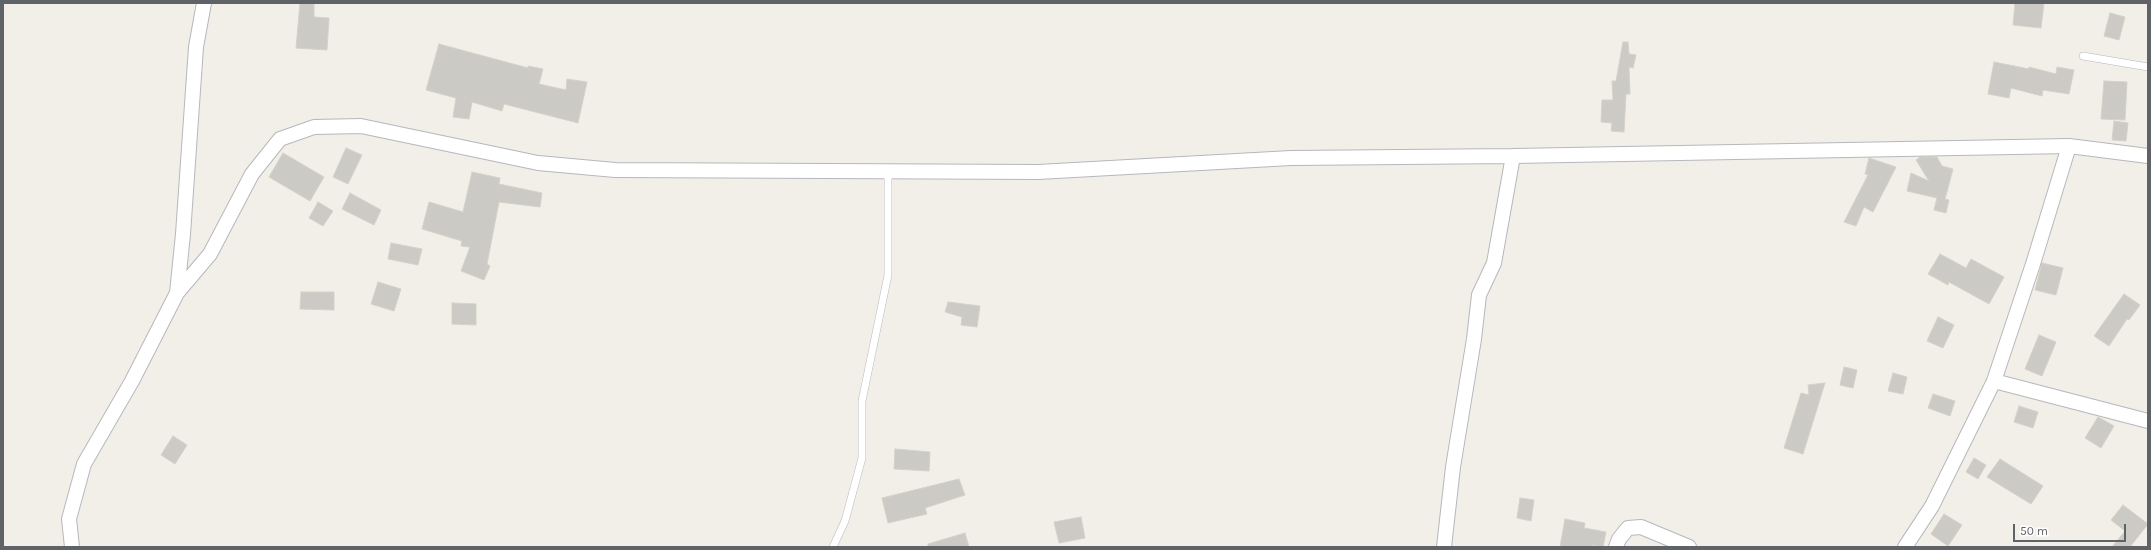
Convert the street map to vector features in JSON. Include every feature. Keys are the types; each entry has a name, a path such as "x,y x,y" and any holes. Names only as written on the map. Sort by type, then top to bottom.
{"street":[{"path":"177,293 183,234 196,47 204,3"},
{"path":"72,547 69,519 84,464 132,380 177,293 210,254 252,174 280,139 314,127 361,126 538,163 615,170 1038,172 1291,158 1513,156 2069,146 2148,156"},
{"path":"1904,547 1932,506 1994,381 2033,264 2069,146"},
{"path":"1444,547 1453,467 1474,339 1479,295 1494,263 1513,156"},
{"path":"1994,381 2148,421"},
{"path":"1616,547 1619,539 1628,528 1641,527 1689,547"}],"lane":[{"path":"2083,56 2148,68"},
{"path":"833,547 845,521 862,458 862,401 888,275 888,171"}],"building":[{"path":"300,3 314,3 314,17 329,18 327,50 296,48"},
{"path":"2015,3 2044,3 2041,28 2013,25"},
{"path":"2110,13 2125,17 2119,40 2104,36"},
{"path":"1623,42 1628,42 1629,54 1636,55 1633,68 1629,67 1630,94 1626,94 1624,132 1611,131 1612,123 1601,122 1602,100 1613,100 1612,81 1616,81"},
{"path":"439,44 528,68 528,66 543,69 539,84 566,90 567,79 587,82 578,123 504,104 502,111 472,102 469,119 453,117 456,98 426,90"},
{"path":"1994,62 2029,69 2029,67 2056,74 2057,67 2074,70 2069,94 2043,90 2042,96 2011,88 2009,98 1988,94"},
{"path":"2104,81 2127,82 2125,120 2101,119"},
{"path":"2114,121 2128,123 2126,141 2112,140"},
{"path":"346,148 362,155 348,184 333,177"},
{"path":"283,153 324,177 310,201 269,177"},
{"path":"1920,157 1937,157 1942,166 1953,169 1945,199 1949,200 1946,213 1934,210 1937,198 1907,191 1911,173 1929,181 1916,160"},
{"path":"1869,158 1896,167 1873,212 1864,207 1856,226 1844,222 1868,175 1865,174"},
{"path":"472,172 500,178 499,184 542,193 540,207 499,202 487,264 490,266 484,280 461,271 470,247 461,246 462,241 422,229 429,202 463,212"},
{"path":"350,193 381,210 374,225 342,209"},
{"path":"318,202 333,211 323,226 309,218"},
{"path":"391,243 422,249 418,265 388,259"},
{"path":"1940,254 1966,268 1971,259 2004,277 1989,304 1949,282 1948,285 1928,274"},
{"path":"2042,263 2063,268 2056,295 2035,290"},
{"path":"378,282 401,289 394,311 371,304"},
{"path":"301,292 334,292 334,310 300,309"},
{"path":"2124,294 2140,305 2129,320 2127,319 2109,346 2094,336"},
{"path":"948,302 980,306 977,327 961,325 962,317 945,312"},
{"path":"452,303 476,304 476,325 452,324"},
{"path":"1938,317 1954,325 1943,348 1927,341"},
{"path":"2039,335 2056,342 2042,376 2025,369"},
{"path":"1844,367 1857,370 1853,388 1840,385"},
{"path":"1893,373 1907,377 1903,394 1888,391"},
{"path":"1825,383 1803,454 1784,448 1801,393 1809,395 1808,385"},
{"path":"1933,394 1955,401 1950,416 1928,408"},
{"path":"2019,406 2038,412 2033,428 2014,422"},
{"path":"2098,417 2114,426 2101,448 2085,438"},
{"path":"173,436 187,445 175,464 161,455"},
{"path":"895,449 930,452 929,471 894,469"},
{"path":"1974,458 1986,465 1978,479 1966,472"},
{"path":"2000,459 2043,486 2031,504 1987,477"},
{"path":"959,479 965,495 925,508 927,514 888,523 882,498"},
{"path":"1520,498 1534,500 1531,521 1517,518"},
{"path":"2123,505 2148,524 2130,547 2112,547 2125,531 2111,520"},
{"path":"1944,514 1962,525 1948,546 1931,534"},
{"path":"1081,517 1085,538 1059,543 1054,522"},
{"path":"1565,519 1585,523 1584,528 1606,532 1603,547 1592,545 1592,547 1560,547"},
{"path":"965,533 969,547 928,547 928,544"}]}
